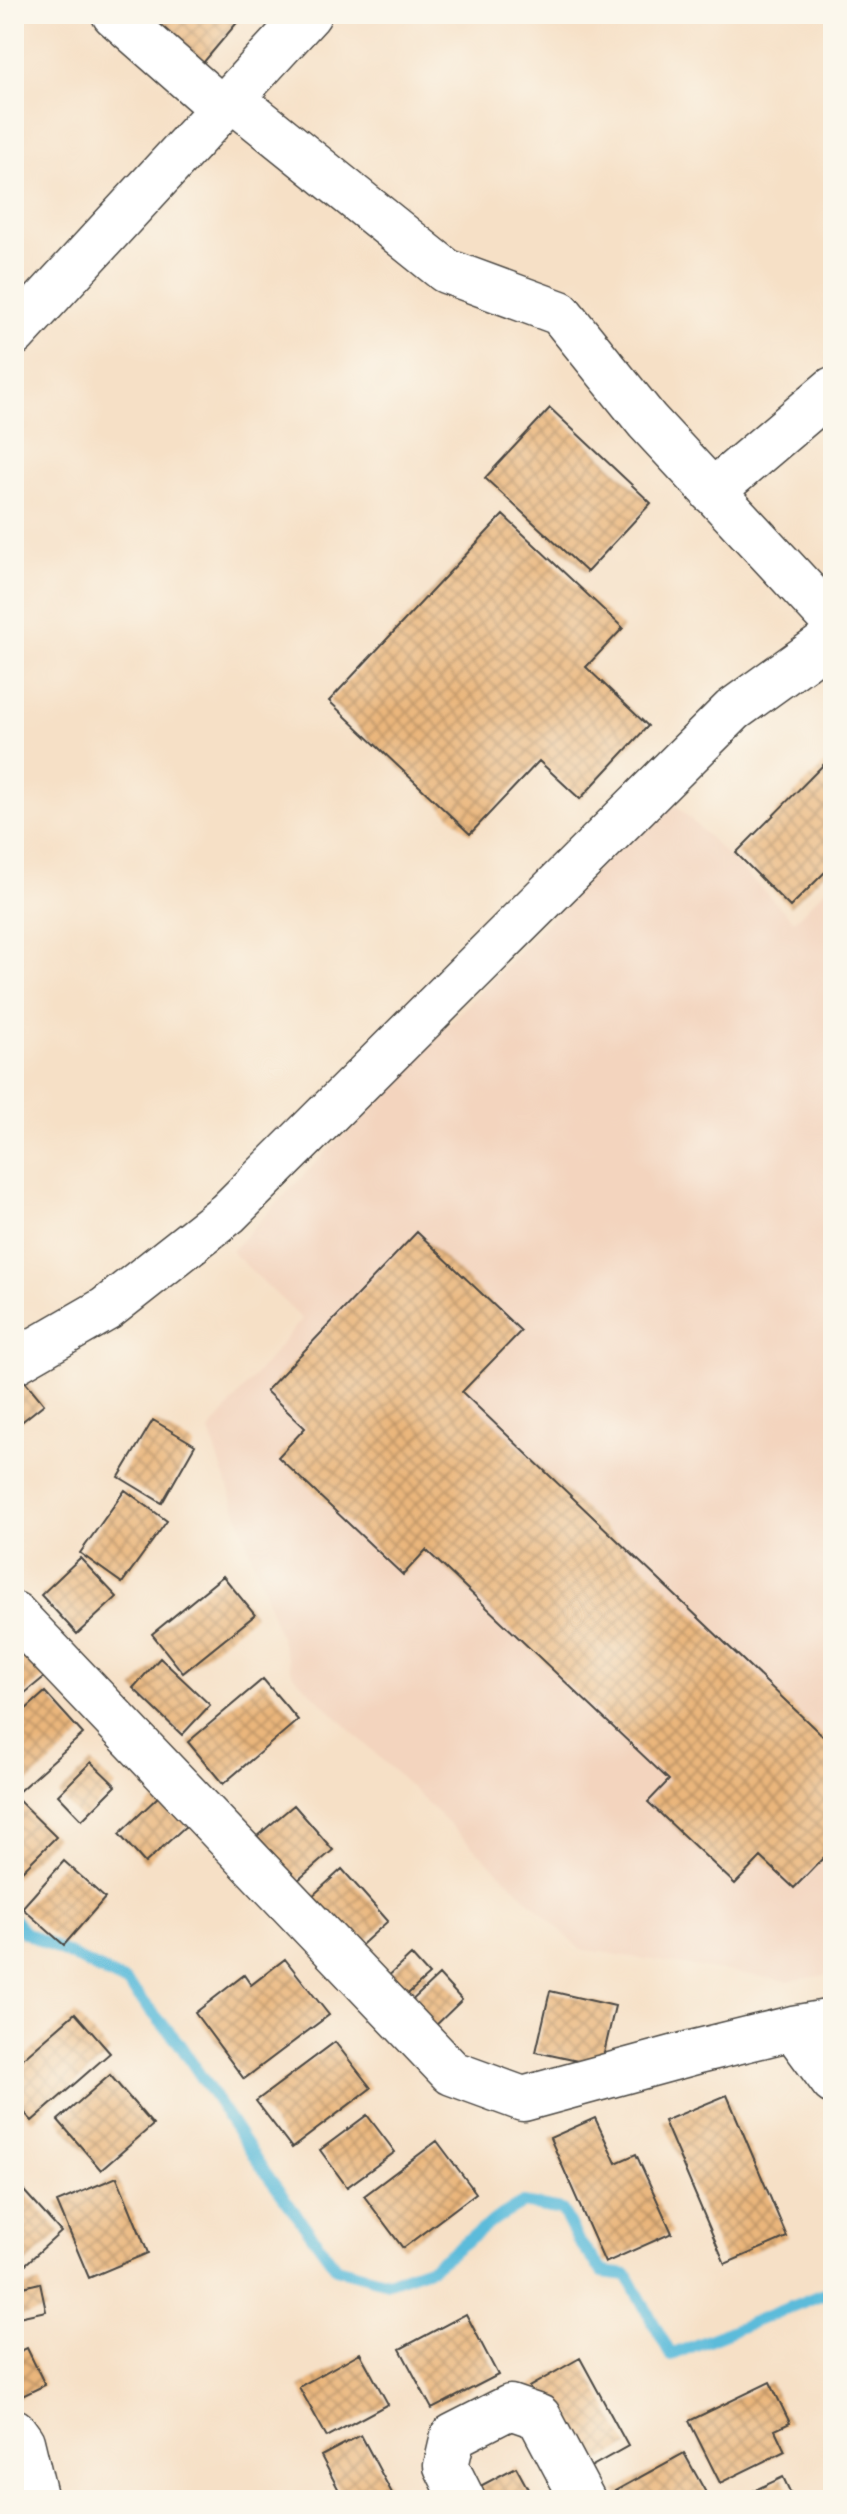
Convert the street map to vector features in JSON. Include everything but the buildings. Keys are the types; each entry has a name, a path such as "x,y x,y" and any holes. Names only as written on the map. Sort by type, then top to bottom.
{"street":[{"path":"114,14 446,271 560,313 647,421 833,621"},
{"path":"14,334 309,14"},
{"path":"712,492 833,389"},
{"path":"14,1362 106,1309 228,1213 733,710 833,638"},
{"path":"14,1614 452,2073 523,2099 813,2024 833,2082"},
{"path":"463,2500 446,2466 453,2436 510,2407 539,2417 583,2500"},
{"path":"14,2431 22,2442 36,2500"}],"shaded area":[{"path":"668,797 794,921 833,882 833,1974 789,1981 580,1949 293,1675 209,1431 302,1319 231,1251"}],"waterway":[{"path":"14,1919 24,1932 127,1983 178,2042 262,2168 336,2268 388,2282 432,2267 497,2218 523,2203 562,2210 577,2239 603,2272 627,2275 671,2355 833,2290"}]}
